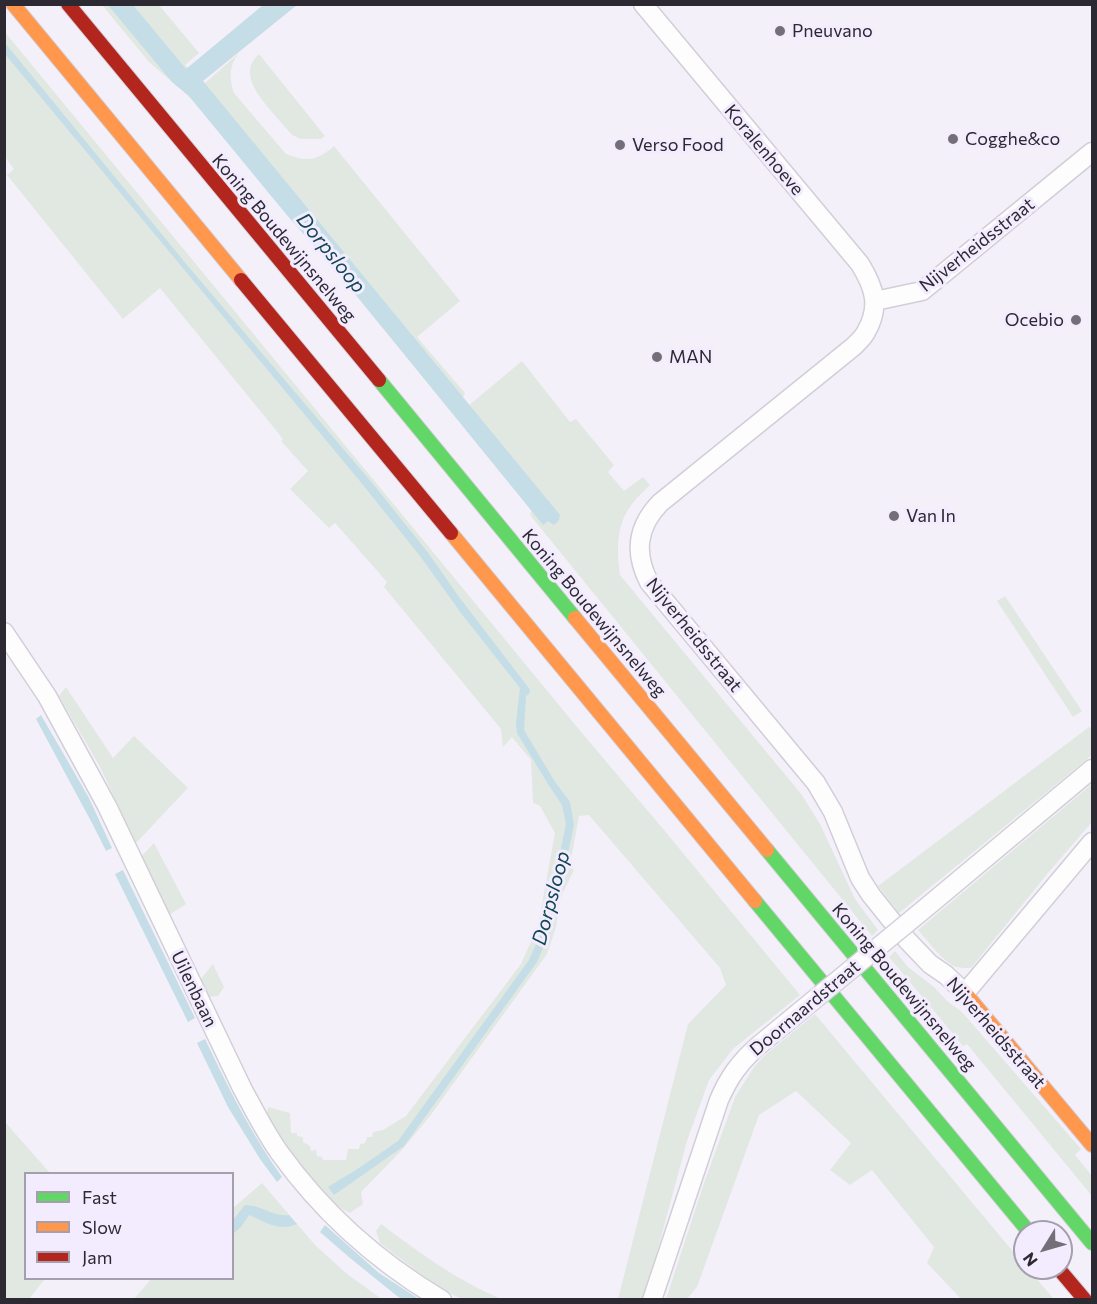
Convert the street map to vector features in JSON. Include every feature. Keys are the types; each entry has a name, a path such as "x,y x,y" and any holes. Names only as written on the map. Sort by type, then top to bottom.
{"main road":[{"path":"13,4 1019,1220"},
{"name":"Koning Boudewijnsnelweg","path":"68,4 1092,1243"},
{"name":"Nijverheidsstraat","path":"965,993 1092,1145"},
{"path":"1068,1280 1085,1299"}],"street":[{"name":"Koralenhoeve","path":"643,4 860,264 870,282 875,301"},
{"name":"Nijverheidsstraat","path":"965,993 930,964 907,940 871,895 860,878 833,812 816,783 649,582 642,568 639,548 643,528 651,513 660,503 866,334 872,319 875,301 922,291 1092,152"},
{"name":"Uilenbaan","path":"4,632 46,696 107,806 242,1088 279,1152 311,1192 356,1238 389,1265 442,1299"},
{"name":"Doornaardstraat","path":"652,1299 719,1100 733,1072 758,1046 1092,769"},
{"path":"965,993 1092,842"}],"shaded area":[{"path":"102,5 159,5 199,53 185,65 205,83 239,53 233,62 231,72 234,93 286,154 312,159 334,146 460,301 417,337 465,393 462,400 468,406 522,361 570,422 576,419 614,465 608,472 624,491 643,477 650,485 630,506 621,525 618,550 620,575 802,795 820,824 855,899 878,930 872,936 530,515 532,510 202,108 149,62"},
{"path":"4,31 800,995 733,1049 709,1080 687,1141 642,1299 618,1299 688,1024 726,985 720,968 589,815 579,816 570,865 574,870 560,899 556,927 547,954 430,1116 401,1151 361,1192 363,1204 350,1213 326,1196 303,1169 267,1113 268,1107 290,1113 291,1133 297,1133 297,1136 303,1137 303,1142 310,1146 311,1151 316,1150 317,1156 322,1157 323,1160 346,1160 348,1149 359,1149 360,1144 365,1143 367,1137 372,1137 373,1132 383,1130 406,1116 521,964 538,926 555,833 540,806 533,803 531,760 512,737 503,747 501,729 384,587 387,582 335,523 329,528 290,489 308,471 281,441 283,439 160,288 123,319 7,175 14,169 5,157"},
{"path":"259,54 325,136 321,139 301,139 292,135 266,105 256,91 250,76 250,68"},
{"path":"1005,596 1082,711 1073,717 997,601"},
{"path":"66,687 113,758 134,736 188,788 136,843 99,765 59,696"},
{"path":"1089,727 1092,729 1092,755 899,913 878,886"},
{"path":"1092,784 1092,822 971,968 956,967 946,960 918,930"},
{"path":"154,843 186,904 169,915 140,858"},
{"path":"895,951 908,967 962,1012 1081,1149 1075,1155 1092,1176 1092,1196 967,1044 963,1046 889,957"},
{"path":"213,964 224,987 218,996 208,997 200,980"},
{"path":"815,1014 1013,1252 1013,1280 1037,1280 1054,1299 961,1299 927,1263 934,1247 872,1170 850,1185 830,1170 851,1143 796,1091 759,1115 697,1287 687,1299 666,1299 735,1097 754,1067 765,1055"},
{"path":"5,1122 49,1172 24,1172 24,1280 44,1280 29,1299 5,1299"},
{"path":"262,1183 315,1245 347,1274 382,1299 133,1300 150,1280 234,1280 234,1207"},
{"path":"381,1224 454,1275 501,1299 462,1299 453,1295 423,1276 380,1243 376,1231"}],"water":[{"name":"Dorpsloop","path":"108,5 133,5 186,69 263,5 297,5 203,81 560,515 554,525 548,521 543,525 347,284 188,95 172,82"},
{"name":"Dorpsloop","path":"5,43 429,554 530,690 526,696 524,730 555,782 570,802 574,825 552,927 537,962 404,1146 334,1195 328,1187 398,1141 529,960 545,924 566,824 562,805 517,733 520,688 359,480 5,54"},
{"path":"41,715 89,798 112,848 106,851 36,719"},
{"path":"123,870 195,1018 188,1022 115,874"},
{"path":"205,1039 250,1127 282,1177 277,1182 228,1107 197,1043"},
{"path":"245,1205 289,1215 297,1224 279,1227 249,1215 234,1233 234,1219"},
{"path":"325,1225 379,1273 419,1299 402,1299 397,1296 320,1232"}],"traffic: fast":[{"path":"379,380 575,618"},
{"path":"767,850 1092,1243"},
{"path":"755,901 1019,1220"}],"traffic: slow":[{"path":"13,4 241,280"},
{"path":"451,533 755,901"},
{"path":"575,618 767,850"},
{"path":"965,993 1092,1145"}],"traffic: jam":[{"path":"68,4 379,380"},
{"path":"241,280 451,533"},
{"path":"1068,1280 1085,1300"}],"place":[{"name":"Pneuvano","path":"780,31"},
{"name":"Cogghe&co","path":"953,139"},
{"name":"Verso Food","path":"620,145"},
{"name":"Ocebio","path":"1076,320"},
{"name":"MAN","path":"657,357"},
{"name":"Van In","path":"894,516"}]}
